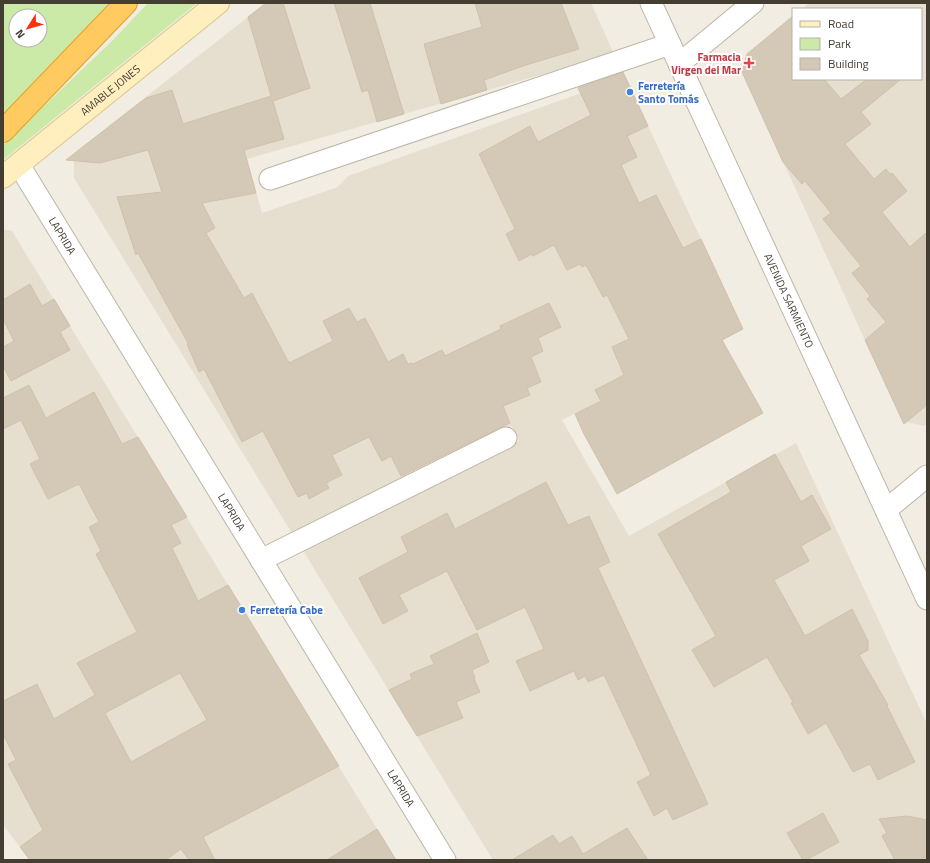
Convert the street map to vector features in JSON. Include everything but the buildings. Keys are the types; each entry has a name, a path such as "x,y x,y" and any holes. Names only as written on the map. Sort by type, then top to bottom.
{"highway":[{"path":"3,131 126,3"}],"street":[{"name":"AMABLE JONES","path":"11,171 218,3"},
{"name":"AVENIDA SARMIENTO","path":"651,3 927,599"},
{"path":"679,64 753,3"},
{"path":"270,178 670,44"},
{"name":"LAPRIDA","path":"11,171 261,560 445,860"},
{"path":"261,560 506,438"},
{"path":"886,510 927,476"}],"shaded area":[{"path":"266,3 591,3 614,54 247,159 262,213 338,187 348,176 581,93 578,85 622,70 743,329 562,420 629,536 796,443 927,724 927,860 493,860 302,549 519,441 512,426 293,535 74,178 74,153"},
{"path":"809,3 927,3 927,423 924,426 902,421 742,72 747,54 792,78 792,80 922,80 922,8 803,8"},
{"path":"3,229 12,231 396,860 30,860 3,825"}],"green space":[{"path":"3,3 110,3 3,118"},
{"path":"148,3 197,3 3,160 3,145 113,40"}],"place":[{"name":"Farmacia Virgen del Mar","path":"749,63"},
{"name":"Ferretería Santo Tomás","path":"630,92"},
{"name":"Ferretería Cabe","path":"242,610"}]}
